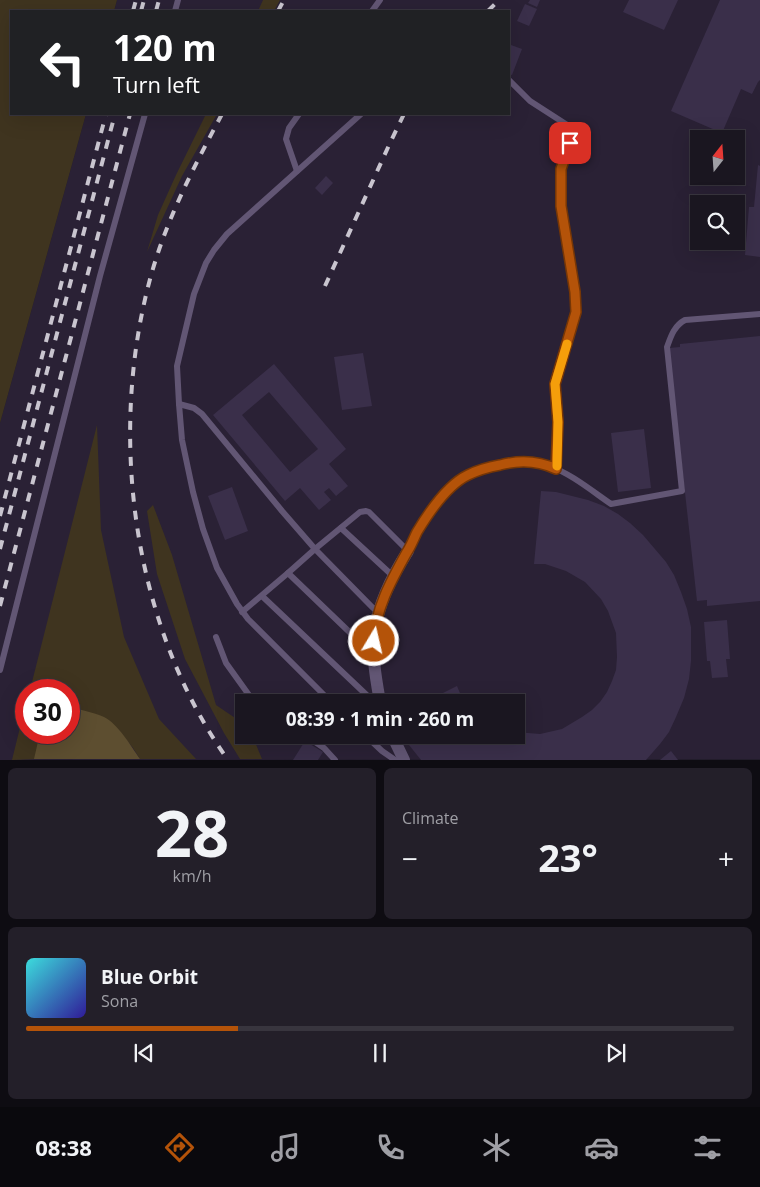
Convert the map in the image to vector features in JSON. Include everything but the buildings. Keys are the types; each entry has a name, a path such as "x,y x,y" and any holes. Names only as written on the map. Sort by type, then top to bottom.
{"street":[{"path":"378,694 374,652 375,629 379,613 394,577 408,551"},
{"path":"396,744 404,760"}],"lane":[{"path":"510,81 530,101 575,130 561,169 561,206 575,292 576,312 555,384 558,422 556,469"},
{"path":"0,670 100,276 145,115"},
{"path":"297,171 286,139 289,128 298,115"},
{"path":"323,694 270,643 242,612 217,568 203,529 182,440 177,366 194,294 206,263 214,250 227,234 359,115"},
{"path":"242,612 360,512 369,512 408,551 417,532 438,501 461,479 485,468 509,463 529,462 548,466 565,474 611,504 682,491 667,347 672,332 685,320 760,314"},
{"path":"179,404 194,408 202,414 315,549 379,613"},
{"path":"341,528 394,577"},
{"path":"288,573 365,647 374,652"},
{"path":"262,596 366,694"},
{"path":"216,638 226,663 248,694"},
{"path":"318,744 335,760"},
{"path":"375,744 395,760"}],"shaded area":[{"path":"0,0 117,0 114,10 10,10 10,115 86,115 0,423"},
{"path":"117,0 760,0 760,759 0,760 0,423 86,115 510,115 510,10 114,10"},
{"path":"263,0 280,0 275,10 258,10"},
{"path":"206,115 216,115 182,176 147,252 158,215"},
{"path":"97,425 101,530 124,637 159,719 196,759 140,759 117,728 80,709 80,679 33,679"},
{"path":"153,505 172,555 216,705 235,718 235,744 256,744 262,759 240,759 185,659 157,574 147,511"},
{"path":"80,709 100,715 109,720 124,736 140,759 34,759 37,744 80,744"},
{"path":"16,744 38,744 35,759 12,760"}],"railway":[{"path":"133,10 136,0"},
{"path":"141,10 144,0"},
{"path":"156,10 159,0"},
{"path":"279,10 284,0"},
{"path":"489,10 499,0"},
{"path":"0,516 106,115"},
{"path":"0,549 115,115"},
{"path":"0,606 130,115"},
{"path":"221,115 174,211 152,272 138,333 131,396 131,460 137,524 149,587 169,649 195,706 228,760"},
{"path":"325,286 404,115"}],"slow traffic":[{"path":"557,466 558,422 555,384 567,344"}],"route":[{"path":"374,641 381,606 390,584 417,532 438,501 461,479 485,468 509,463 529,462 556,469 558,422 555,384 576,312 575,292 561,206 561,169 570,143"}]}
